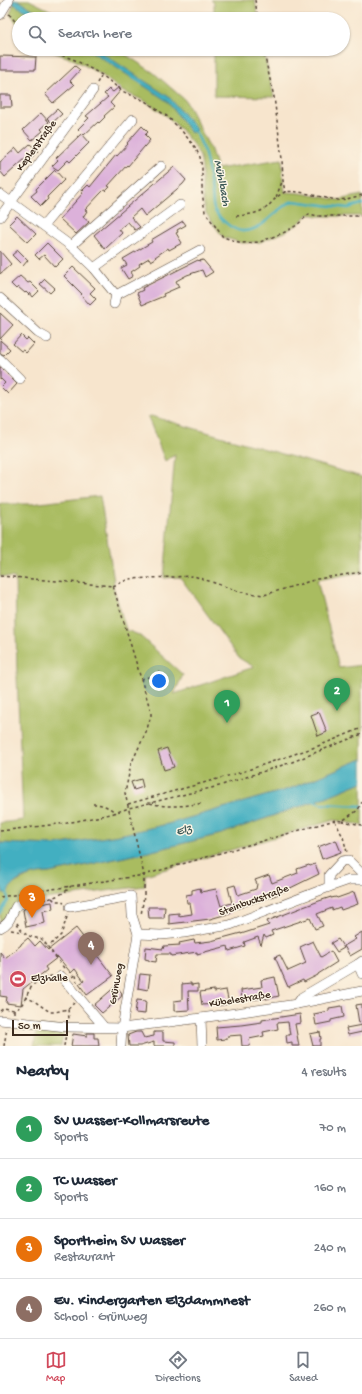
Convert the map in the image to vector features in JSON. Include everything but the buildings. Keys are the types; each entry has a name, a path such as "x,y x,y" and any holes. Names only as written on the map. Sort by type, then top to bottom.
{"street":[{"path":"5,15 7,2"},
{"name":"Keplerstraße","path":"0,216 93,90"},
{"path":"44,225 133,119"},
{"path":"71,246 161,166"},
{"path":"0,194 71,246 94,268 115,300 200,250"},
{"path":"94,268 180,205"},
{"path":"0,298 38,334 47,338"},
{"path":"0,359 20,379"},
{"path":"329,887 329,875 342,861 348,860 361,872 362,876"},
{"name":"Steinbuckstraße","path":"137,930 161,935 184,933 230,925 349,880 362,880"},
{"path":"70,907 131,896 132,915 137,930"},
{"path":"0,928 13,916 16,906 23,903"},
{"name":"Grünweg","path":"121,1046 122,1028 137,930"},
{"path":"297,1004 302,997 360,963 362,974"},
{"path":"61,976 104,1027"},
{"name":"Kübelestraße","path":"7,1021 67,1027 122,1028 297,1004 362,991"},
{"path":"202,1018 202,1046"}],"path":[{"path":"255,0 257,12"},
{"path":"64,56 75,60 102,75 122,91 145,102 168,117 196,147 202,168 202,192 205,212 223,237 242,243 260,242 285,232 297,225 308,214 318,216 362,216"},
{"path":"265,56 274,97 285,192"},
{"path":"275,199 283,181"},
{"path":"236,216 249,215 257,212 265,208 285,192 300,193 339,200 362,195"},
{"path":"0,576 113,586 129,579 194,576 241,592 264,594 317,579 362,572"},
{"path":"113,586 151,716 146,732 130,769 125,793 128,808 131,812 144,875 144,896 137,930"},
{"path":"141,679 157,675 161,670"},
{"path":"128,804 242,772 321,745 362,728"},
{"path":"0,831 66,823 116,813 128,808 220,786 292,762 362,734"},
{"path":"342,821 358,809 361,802"},
{"path":"150,803 156,805 179,806 204,803"},
{"path":"93,804 103,805 116,813"},
{"path":"334,820 343,837 348,860"},
{"path":"0,897 144,875 334,820 362,825"},
{"path":"23,903 52,898 67,891 71,886"},
{"path":"48,947 61,935 70,907 60,901 54,901 52,898"},
{"path":"4,1046 7,1021 14,1010 21,1006 29,990 38,981 49,976 61,976 67,971 42,939 30,937 22,932 13,916"},
{"path":"25,997 34,1001 50,1012 68,1008 69,1022 64,1046"},
{"path":"0,1011 4,1008 14,1010"}],"green space":[{"path":"15,0 29,0 54,12 12,12 12,17 10,14"},
{"path":"211,0 255,0 257,12 214,12 214,3"},
{"path":"64,56 128,56 154,73 185,100 211,150 217,169 282,159 285,192 300,193 339,200 362,195 362,216 318,216 309,214 297,225 285,232 260,242 242,243 223,237 205,212 200,157 195,147 181,130 168,117 145,101 122,91 102,75 75,60"},
{"path":"214,56 265,56 274,97 214,96"},
{"path":"151,416 362,477 362,572 317,580 339,668 362,665 362,759 289,789 168,824 119,835 55,845 0,843 0,823 23,820 17,676 15,578 0,576 0,504 31,504 100,496 114,581 113,586 126,630 139,635 183,675 174,694 254,667 239,658 180,577 164,578 175,455 165,461 148,417"},
{"path":"362,782 362,825 334,820 145,875 145,886 23,903 0,928 0,888 11,885 33,874 49,873 148,852 221,834 321,799"},
{"path":"37,1026 64,1027 61,1046 34,1046"}],"water":[{"path":"7,0 18,0 38,12 27,12"},
{"path":"99,56 107,56 169,97 197,130 191,133 167,101"},
{"name":"Elz","path":"362,759 362,782 321,799 221,834 148,852 25,877 15,883 7,893 3,893 2,888 0,888 0,843 55,845 119,835 168,824 289,789"}],"waterway":[{"name":"Mühlbach","path":"193,129 198,136 204,152 214,209 224,221 240,231 251,230 258,227 281,208 293,201 348,208 362,204"},
{"path":"313,799 321,804 362,806"},
{"path":"0,913 8,901 7,891"}],"place":[{"name":"TC Wasser","path":"337,711"},
{"name":"SV Wasser-Kollmarsreute","path":"227,723"},
{"name":"Sportheim SV Wasser","path":"32,918"},
{"name":"Ev. Kindergarten Elzdammnest","path":"91,965"},
{"name":"Elzhalle","path":"18,979"}]}
